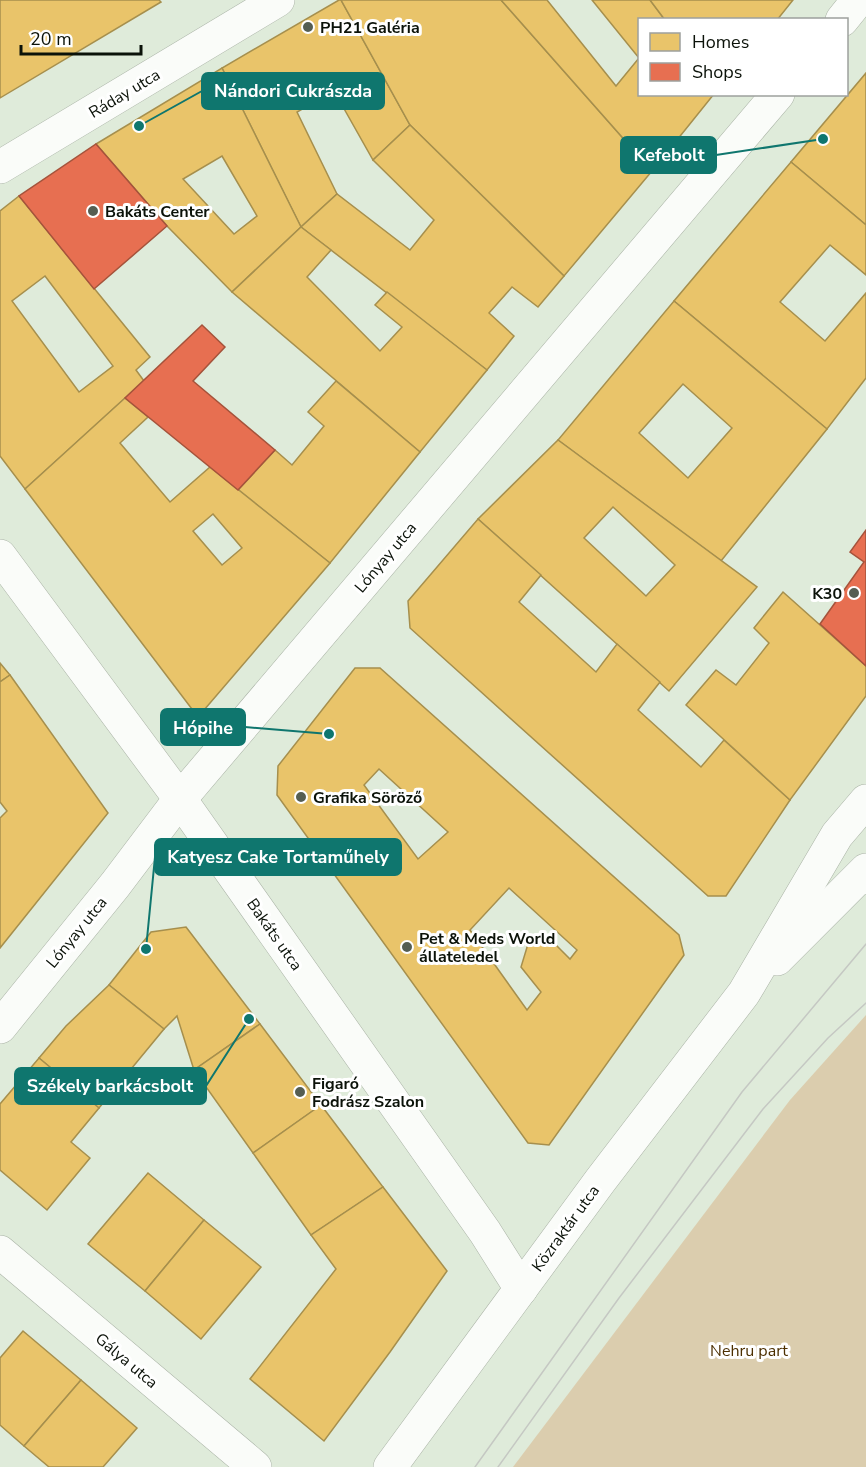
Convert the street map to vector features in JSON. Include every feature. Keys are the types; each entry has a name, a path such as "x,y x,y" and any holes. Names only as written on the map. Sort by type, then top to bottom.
{"street":[{"name":"Ráday utca","path":"0,167 278,0"},
{"path":"844,18 858,0"},
{"name":"Lónyay utca","path":"0,1026 115,885 180,799 776,96"},
{"name":"Bakáts utca","path":"0,556 180,799 485,1232 521,1289"},
{"name":"Közraktár utca","path":"390,1467 600,1181 744,993 837,835 866,801"},
{"name":"Közraktár utca","path":"744,993 866,870"},
{"name":"Gálya utca","path":"0,1252 255,1467"}],"green space":[{"name":"Nehru part","path":"866,1015 866,1467 513,1467 790,1100"}],"building: Homes":[{"path":"0,0 159,0 161,2 0,98"},
{"path":"339,0 410,125 373,160 334,91 297,112 337,194 301,227 222,68"},
{"path":"341,0 501,0 652,171 564,276 410,125"},
{"path":"501,0 547,0 616,86 638,59 638,96 712,96 652,171"},
{"path":"592,0 650,0 664,18 638,18 638,57"},
{"path":"650,0 793,0 779,18 664,18"},
{"path":"222,68 301,227 232,292 167,226 96,144","holes":["222,156 257,216 234,234 183,179"]},
{"path":"866,73 866,225 791,162"},
{"path":"410,125 564,276 538,307 512,287 489,313 514,336 487,370 301,227 337,194 410,250 434,220 373,160"},
{"path":"791,162 866,225 866,275 830,245 780,302 825,341 866,293 866,378 827,429 674,301"},
{"path":"19,196 150,357 136,370 144,381 25,489 0,456 0,211","holes":["45,276 113,366 79,392 12,301"]},
{"path":"301,227 331,250 307,277 380,351 402,327 375,305 387,292 487,370 420,452 232,292"},
{"path":"674,301 827,429 721,561 558,440","holes":["683,384 732,428 688,478 639,433"]},
{"path":"336,381 420,452 330,563 238,490 275,450 292,465 324,426 308,412"},
{"path":"125,398 148,417 120,443 170,502 210,467 330,563 198,717 25,489","holes":["213,514 242,548 222,565 193,531"]},
{"path":"558,440 757,587 669,691 478,519","holes":["613,507 675,565 646,596 584,538"]},
{"path":"478,519 541,575 519,602 596,672 617,644 660,682 638,710 701,767 724,740 790,800 726,896 708,896 410,628 408,601"},
{"path":"783,592 866,666 866,696 790,800 686,705 716,670 736,685 769,643 754,628"},
{"path":"0,663 10,675 0,682"},
{"path":"355,668 380,668 679,935 684,955 549,1145 528,1143 277,795 278,766","holes":["379,769 448,832 418,859 364,785","509,888 577,950 570,959 551,940 528,944 521,967 541,992 527,1010 470,930"]},
{"path":"10,675 108,813 0,948 0,818 7,811 0,802 0,682"},
{"path":"186,927 260,1024 194,1070 177,1016 164,1029 109,985 151,932"},
{"path":"109,985 164,1029 99,1108 39,1058 66,1026"},
{"path":"260,1024 321,1105 253,1153 194,1070"},
{"path":"39,1058 99,1108 71,1142 90,1158 47,1210 0,1170 0,1104"},
{"path":"321,1105 383,1187 311,1235 253,1153"},
{"path":"148,1173 204,1220 145,1291 88,1244"},
{"path":"383,1187 447,1271 324,1441 250,1379 336,1269 311,1235"},
{"path":"204,1220 261,1267 201,1339 145,1291"},
{"path":"23,1331 81,1380 24,1446 0,1425 0,1358"},
{"path":"81,1380 137,1428 103,1467 49,1467 24,1446"}],"building: Shops":[{"name":"Bakáts Center","path":"96,144 167,226 94,289 19,196"},
{"path":"202,325 225,347 193,381 275,450 238,490 125,398"},
{"name":"K30","path":"866,530 866,666 820,624 864,562 850,552"}],"tram line":[{"path":"475,1467 742,1092 866,944"},
{"path":"498,1467 619,1298 763,1109 828,1038 866,1003"}],"place":[{"name":"PH21 Galéria","path":"308,27"},
{"name":"Nándori Cukrászda","path":"139,126"},
{"name":"Kefebolt","path":"823,139"},
{"name":"Bakáts Center","path":"93,211"},
{"name":"K30","path":"854,593"},
{"name":"Hópihe","path":"329,734"},
{"name":"Grafika Söröző","path":"301,797"},
{"name":"Pet & Meds World állateledel","path":"407,947"},
{"name":"Katyesz Cake Tortaműhely","path":"146,949"},
{"name":"Székely barkácsbolt","path":"249,1019"},
{"name":"Figaró Fodrász Szalon","path":"300,1092"}]}
